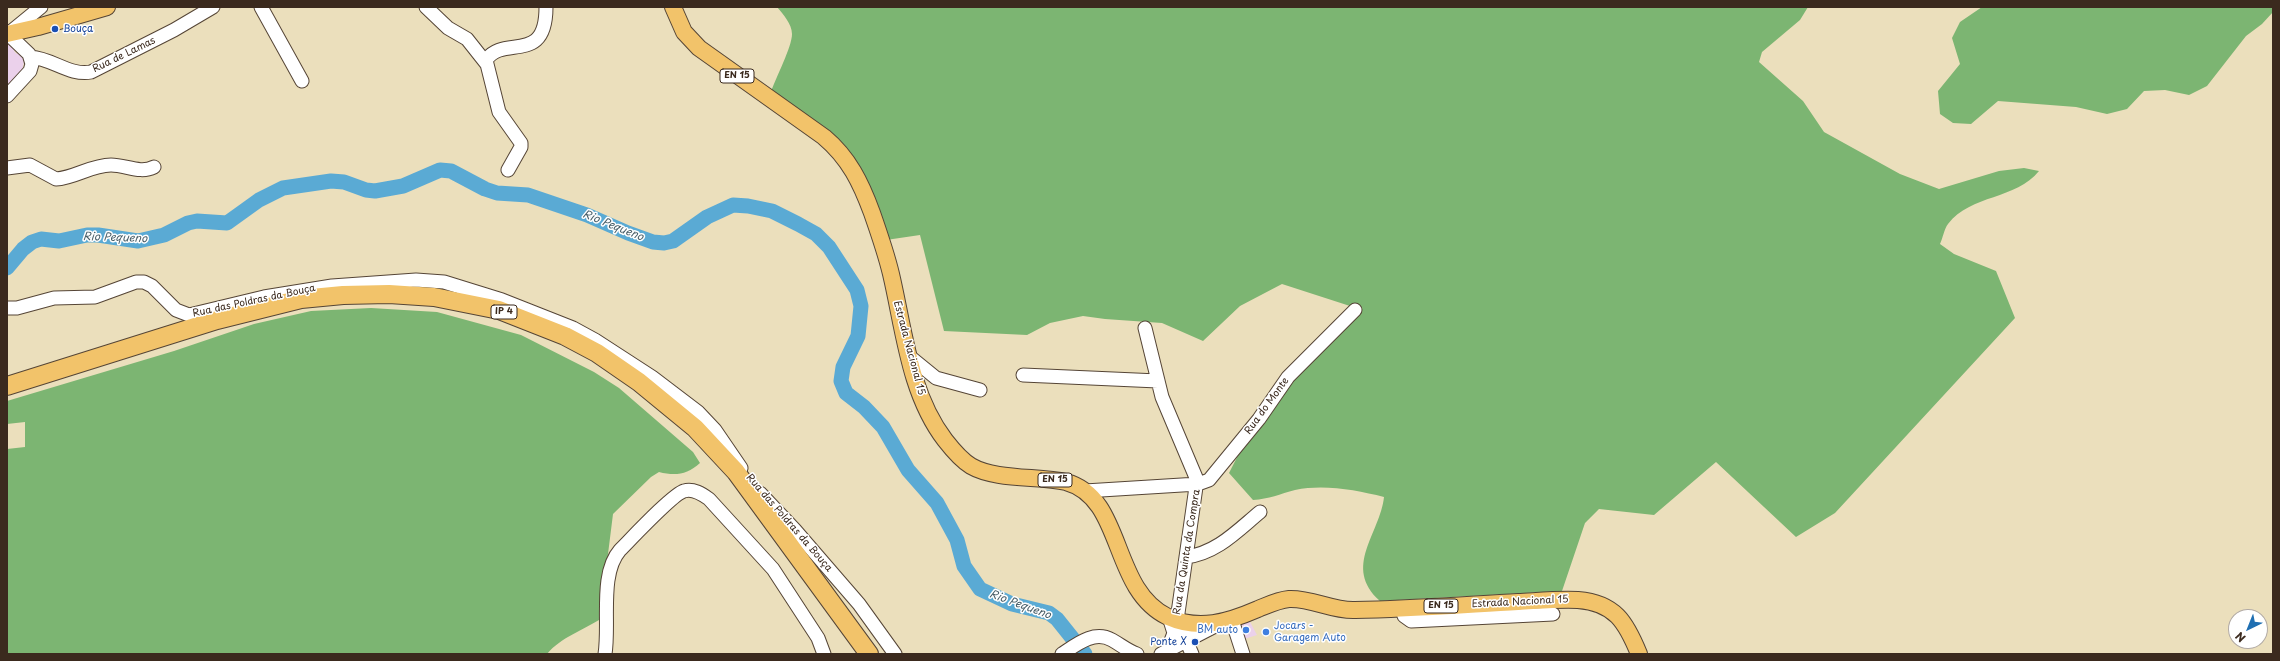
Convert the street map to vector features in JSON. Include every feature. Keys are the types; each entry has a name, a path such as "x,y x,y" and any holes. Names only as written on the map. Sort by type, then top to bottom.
{"highway":[{"name":"IP 4","path":"7,386 217,320 301,299 343,295 389,294 441,298 499,310 566,336 597,353 639,382 695,428 736,472 869,654"},
{"name":"IP 4","path":"7,394 221,328 291,310 360,302 406,304 450,308 501,320 562,344 595,363 639,394 689,434 729,479 858,654"}],"main road":[{"path":"8,34 107,7"},
{"name":"Estrada Nacional 15","path":"673,7 684,32 699,48 816,131 832,144 848,163 861,184 883,245 909,356 920,392 935,424 953,449 970,465 991,473 1066,482 1085,491 1102,512 1134,587 1177,635 1226,622 1275,602 1290,599 1306,601 1343,610 1584,600 1602,605 1615,613 1628,629 1639,654"}],"street":[{"path":"7,96 30,71 32,64 31,57 8,34 41,7"},
{"name":"Rua de Lamas","path":"31,57 49,60 78,73 91,72 174,30 213,7"},
{"path":"261,7 302,81"},
{"path":"426,7 448,28 467,39 486,63 499,112 521,142 520,150 508,170"},
{"path":"486,63 488,58 494,53 526,46 538,37 544,24 546,7"},
{"path":"7,168 30,165 56,179 102,166 121,166 144,171 154,168"},
{"name":"Rua das Poldras da Bouça","path":"7,308 17,308 54,298 95,297 140,282 155,288 179,312 189,315 259,298 307,290 351,284 416,280 444,282 506,301 585,334 647,373 698,412 715,430 754,487 795,530 859,604 895,654"},
{"name":"Rua do Monte","path":"1198,484 1205,482 1215,474 1259,419 1288,377 1355,310"},
{"path":"1085,491 1198,484 1195,471 1169,417 1158,381 1145,328"},
{"path":"909,356 936,378 980,390"},
{"path":"1023,375 1158,381"},
{"name":"Rua da Quinta da Compra","path":"1177,635 1186,557 1198,484"},
{"path":"605,654 609,576 613,560 620,550 675,497 687,490 699,492 710,499 768,562 818,638 824,654"},
{"path":"1186,557 1201,554 1220,545 1260,512"},
{"path":"1402,608 1404,616 1411,621 1553,614"},
{"path":"1226,622 1243,654"},
{"path":"1177,635 1192,654"},
{"path":"1062,654 1092,637 1102,636 1137,654"}],"shaded area":[{"path":"7,42 16,48 14,51 17,54 19,51 25,56 22,72 7,87"},
{"path":"1249,620 1257,635 1241,640 1236,626"}],"green space":[{"path":"777,7 1808,7 1800,20 1762,52 1759,62 1803,101 1824,132 1900,174 1939,189 1999,171 2024,168 2039,171 2018,187 1969,207 1958,214 1948,224 1940,244 1954,254 1996,271 2015,318 1835,513 1796,537 1716,462 1654,515 1599,509 1585,523 1562,591 1380,601 1369,588 1364,576 1364,563 1366,550 1381,511 1384,497 1351,490 1306,488 1253,500 1229,473 1274,385 1350,306 1282,284 1240,306 1203,341 1162,323 1083,316 1050,323 1027,335 944,331 920,235 886,240 866,183 771,92 787,54 792,34 789,23"},
{"path":"1982,7 2273,7 2273,12 2262,24 2246,36 2207,86 2189,95 2165,90 2144,91 2127,109 2107,114 2076,107 1998,101 1971,124 1953,123 1940,114 1938,91 1960,64 1952,38 1960,22"},
{"path":"371,308 437,312 521,335 594,372 619,388 693,452 700,463 695,467 681,474 659,472 651,477 613,514 602,602 602,618 566,638 547,654 7,654 7,449 25,447 25,422 7,424 7,401 174,351 254,324 311,311"}],"waterway":[{"name":"Rio Pequeno","path":"7,268 23,249 32,242 41,239 59,241 87,235 98,235 138,241 164,235 188,223 197,221 227,223 259,200 283,188 331,181 344,182 366,190 375,191 403,186 440,170 451,171 485,189 497,193 528,195 587,215 653,242 664,243 673,241 707,217 733,205 748,206 772,211 816,234 829,247 857,290 861,306 858,336 843,367 841,381 846,393 864,407 883,427 908,470 937,503 957,540 964,566 980,589 1012,604 1049,613 1057,619 1085,654"}],"place":[{"name":"Bouça","path":"55,29"},
{"name":"BM auto","path":"1246,630"},
{"name":"Jocars - Garagem Auto","path":"1266,632"},
{"name":"Ponte X","path":"1195,642"}]}
